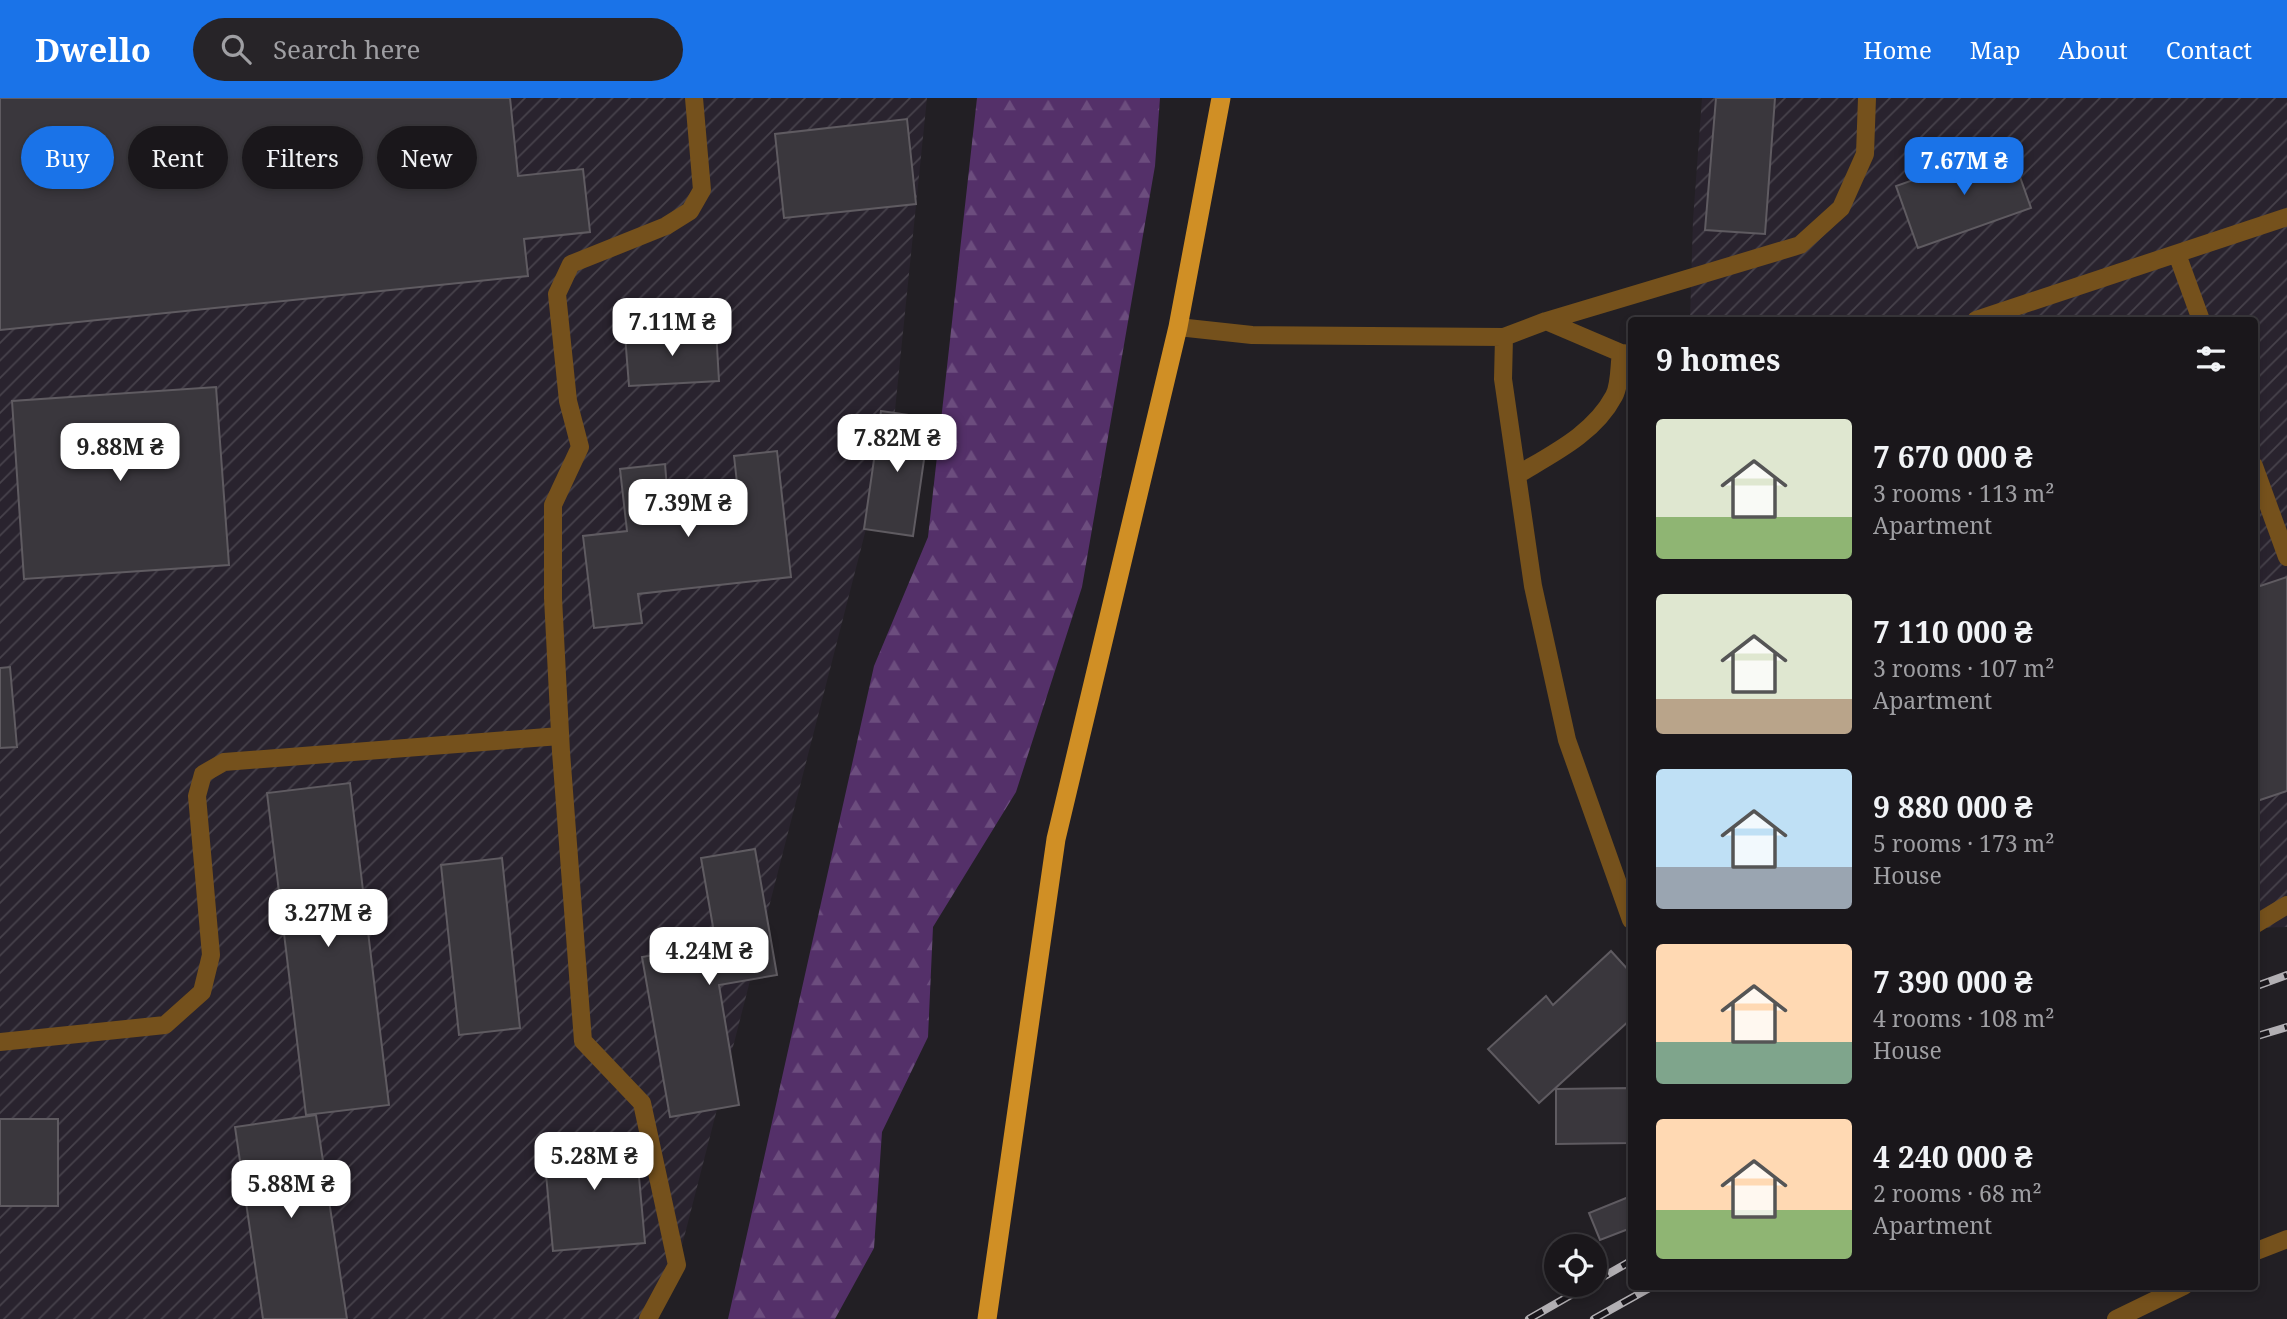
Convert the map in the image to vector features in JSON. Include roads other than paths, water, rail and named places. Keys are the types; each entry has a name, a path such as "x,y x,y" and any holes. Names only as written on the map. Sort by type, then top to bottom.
{"highway":[{"path":"987,1319 1056,839 1178,327 1222,98"}],"street":[{"path":"648,1319 677,1265 642,1103 583,1041 560,736 553,598 553,505 580,447 568,401 557,294 571,264 666,226 690,211 702,190 694,98"},
{"path":"1178,327 1252,335 1504,337 1546,321 1800,245 1841,208 1865,154 1867,98"},
{"path":"1985,317 2287,217"},
{"path":"2177,254 2200,317"},
{"path":"1517,475 1587,430 1615,395 1626,354 1546,321"},
{"path":"1504,337 1503,379 1533,586 1567,740 1628,912"},
{"path":"2258,477 2287,557"},
{"path":"0,1042 165,1025 202,992 211,955 197,796 203,774 223,762 560,736"},
{"path":"2258,923 2287,905"},
{"path":"2258,1250 2287,1239"},
{"path":"2116,1319 2175,1290"}],"railway":[{"path":"2258,986 2287,975"},
{"path":"2258,1036 2287,1027"},
{"path":"1607,1275 1628,1263"},
{"path":"1594,1319 1646,1290"},
{"path":"1529,1319 1567,1297"}]}
